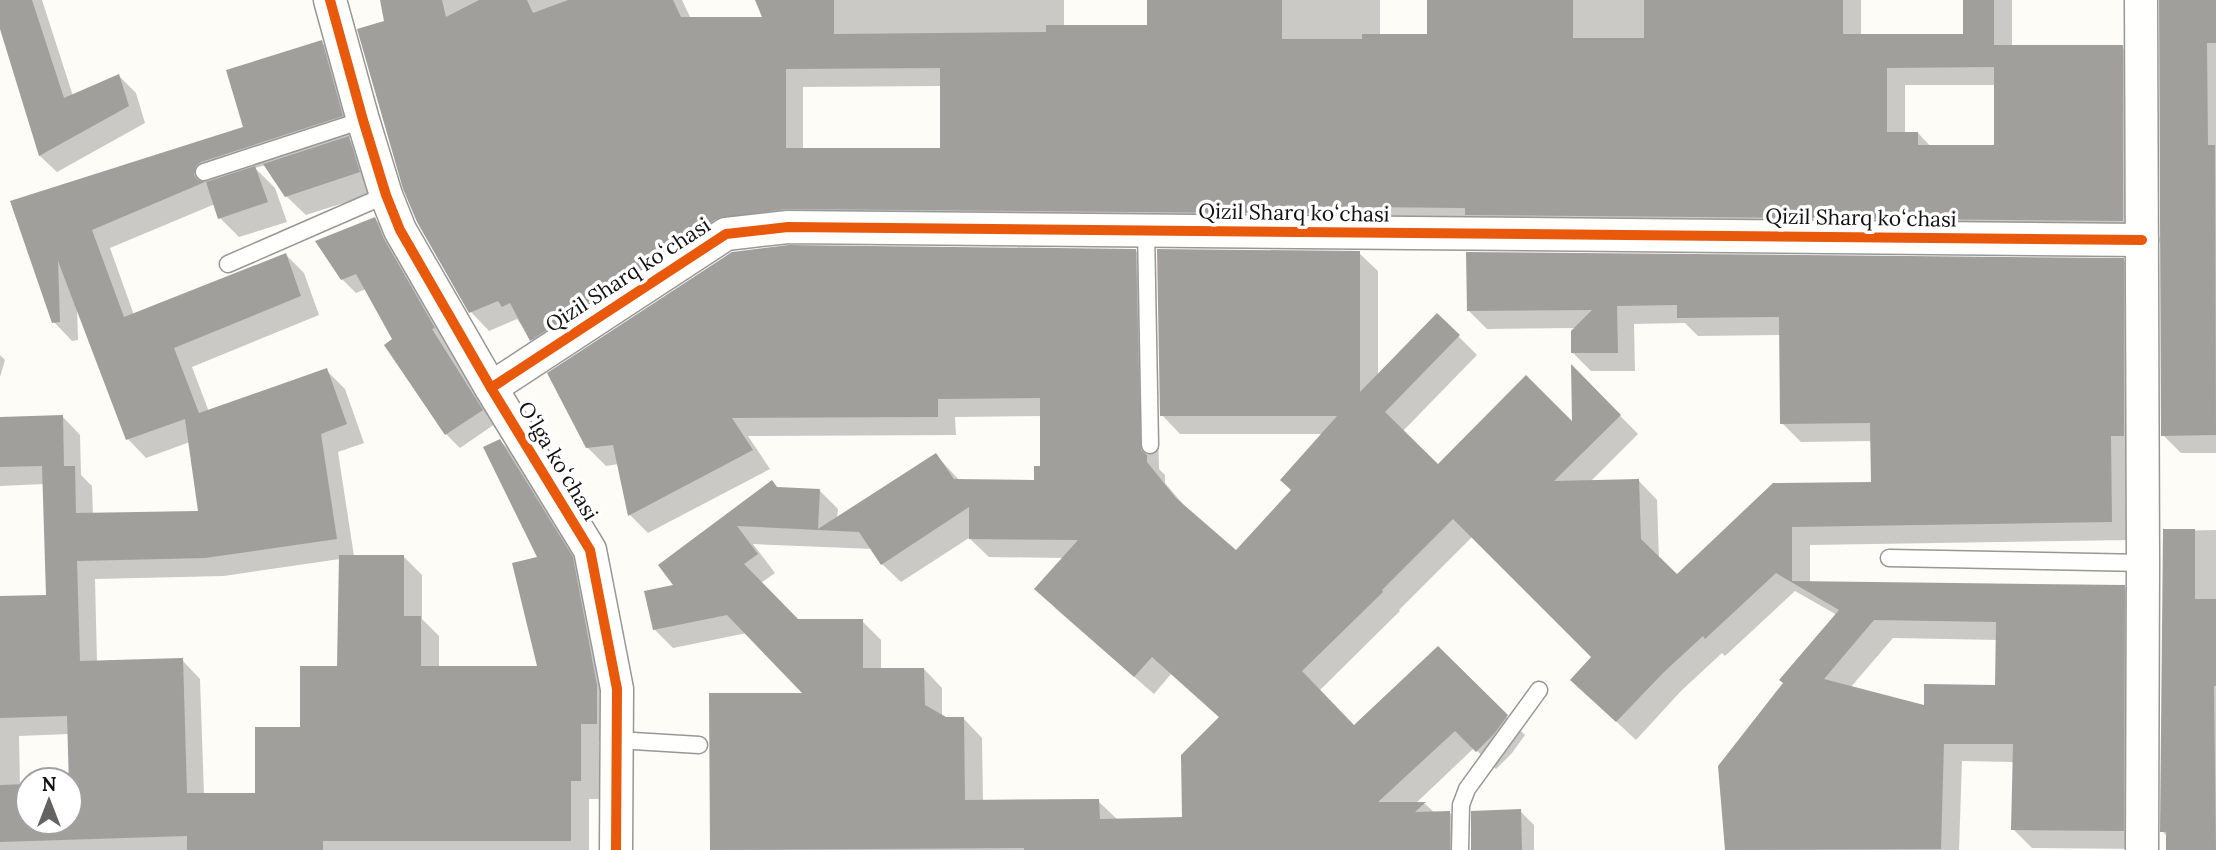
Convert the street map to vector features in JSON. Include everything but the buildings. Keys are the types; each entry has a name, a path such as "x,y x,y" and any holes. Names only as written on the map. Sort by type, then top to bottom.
{"street":[{"name":"Oʻlga koʻchasi","path":"330,0 363,120 386,195 400,230 491,388 590,550 617,689 616,850"},
{"path":"2141,0 2142,850"},
{"name":"Qizil Sharq koʻchasi","path":"491,388 726,234 788,227 2142,240"}],"lane":[{"path":"204,172 363,120"},
{"path":"228,264 386,195"},
{"path":"1146,230 1150,445"},
{"path":"1889,558 2143,563"},
{"path":"1460,850 1461,806 1467,789 1539,690"},
{"path":"617,740 699,745"}],"cycle path":[{"path":"330,0 363,120 386,195 400,230 491,388 590,550 617,689 616,850"},
{"path":"491,388 726,234 788,227 2142,240"}]}
